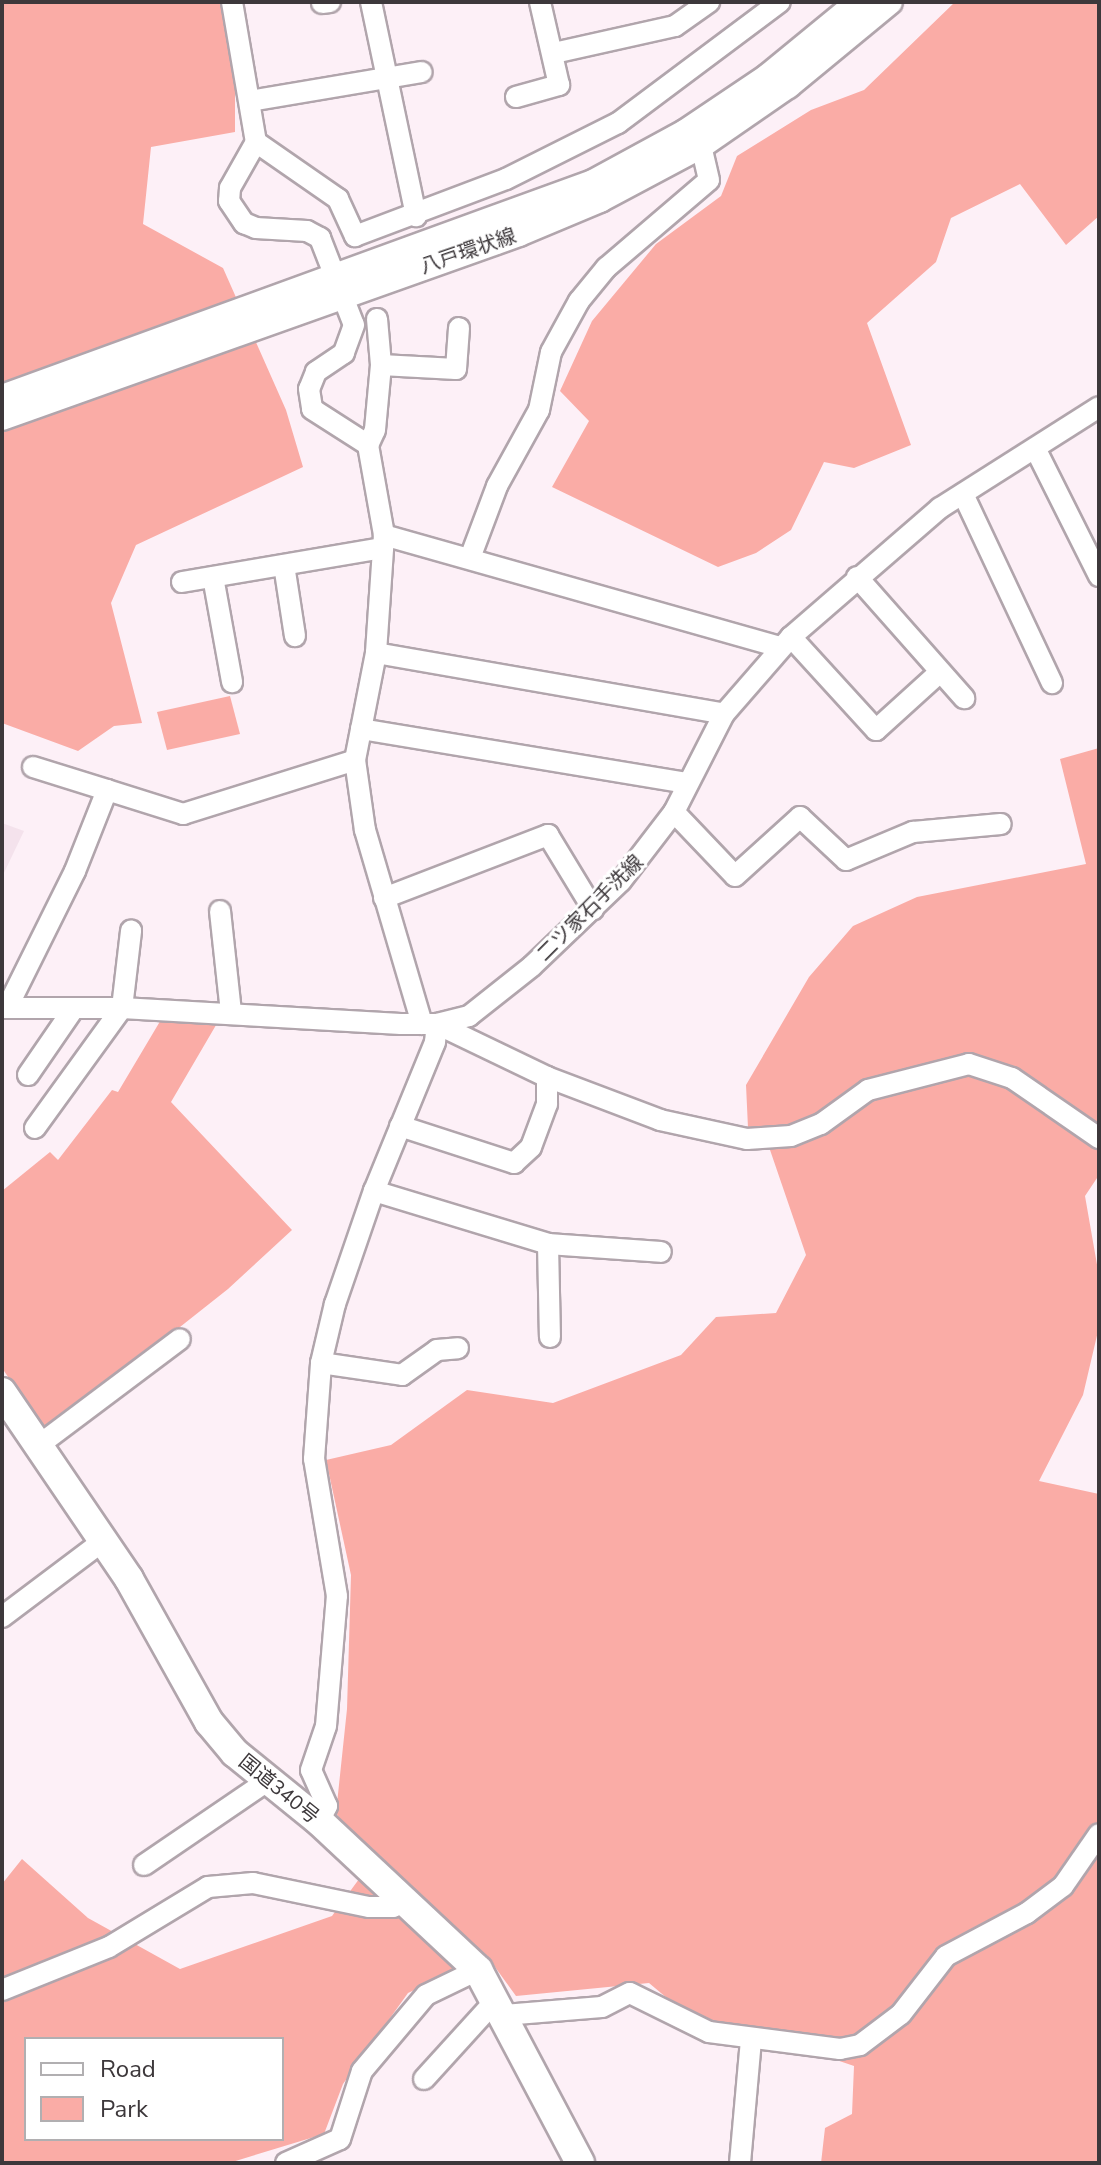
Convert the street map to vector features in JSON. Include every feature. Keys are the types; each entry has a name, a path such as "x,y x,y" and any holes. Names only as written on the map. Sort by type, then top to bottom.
{"highway":[{"name":"国道340号","path":"2,1392 103,1541 209,1722 267,1781 319,1821 407,1900 478,1970 580,2163"}],"main road":[{"name":"八戸環状線","path":"2,397 340,283 593,182 685,132 768,76 858,2"},
{"name":"八戸環状線","path":"340,283 519,234 600,200 701,146 788,86 890,2"},
{"name":"八戸環状線","path":"2,418 289,301"}],"street":[{"path":"232,2 256,142 230,188 235,213 256,228 307,231 320,238 354,325 353,340 316,372 309,389 312,409 368,445"},
{"path":"371,2 416,216"},
{"path":"516,97 559,85 540,2"},
{"path":"554,53 675,26 709,2"},
{"path":"256,142 338,199 355,236 416,216 618,123 780,2"},
{"path":"250,101 422,72"},
{"path":"470,558 497,486 539,410 551,352 579,301 606,268 709,180 701,146"},
{"path":"319,1821 327,1806 311,1770 328,1712 337,1596 314,1459 321,1363 335,1304 374,1191 435,1042 384,898 365,830 355,760 376,653 384,542 368,445 381,365 377,319"},
{"path":"381,365 456,369 459,328"},
{"name":"二ツ家石手洗線","path":"5,1008 122,1008 430,1024 469,1016 593,909 674,812 724,714 786,642 857,577 963,494 1096,415"},
{"path":"1036,450 1099,576"},
{"path":"963,494 1052,683"},
{"path":"182,582 284,565 384,542 470,558 786,642 876,730 940,672"},
{"path":"284,565 295,636"},
{"path":"213,577 232,682"},
{"path":"857,577 964,698"},
{"path":"376,653 724,714"},
{"path":"361,729 688,783"},
{"path":"33,767 183,814 355,760"},
{"path":"5,1008 75,871 107,790"},
{"path":"674,812 735,876 800,817 846,860 913,832 1001,824"},
{"path":"384,898 548,835 593,909"},
{"path":"220,911 231,1013"},
{"path":"35,1128 122,1008 131,931"},
{"path":"28,1075 74,1008"},
{"path":"430,1024 547,1077 660,1120 747,1139 791,1136 821,1124 868,1090 969,1064 1012,1078 1099,1138"},
{"path":"400,1126 514,1163 531,1147 547,1104 547,1077"},
{"path":"374,1191 548,1244 661,1252"},
{"path":"548,1244 550,1337"},
{"path":"39,1445 180,1339"},
{"path":"321,1363 402,1375 437,1350 458,1348"},
{"path":"2,1617 103,1541"},
{"path":"144,1865 267,1781"},
{"path":"424,2079 500,2007 602,2007 630,1993 709,2032 751,2040 840,2049 875,2036 901,2014 946,1956 1027,1913 1063,1886 1099,1834"},
{"path":"2,1990 109,1947 208,1887 253,1883 369,1907 393,1907 407,1900"},
{"path":"286,2163 340,2139 362,2071 426,1995 478,1970"},
{"path":"740,2163 751,2040"}],"shaded area":[{"path":"2,823 24,831 2,877"}],"green space":[{"path":"2,2 228,2 235,43 235,132 151,147 143,224 223,268 286,410 303,467 136,545 111,603 142,723 114,726 78,751 2,723"},
{"path":"955,2 1099,2 1099,216 1066,245 1020,184 951,218 936,262 867,323 911,445 854,468 824,462 791,530 756,553 718,567 552,487 589,421 560,391 592,321 656,244 721,196 737,156 811,110 864,90"},
{"path":"230,696 240,734 167,750 157,712"},
{"path":"1099,748 1099,1175 1085,1196 1099,1276 1099,1327 1083,1395 1039,1481 1099,1494 1099,2163 821,2163 825,2128 852,2114 854,2066 810,2051 716,2039 649,1983 516,1996 487,1956 408,1993 343,2084 324,2134 229,2163 2,2163 2,1884 22,1859 88,1918 180,1969 332,1916 370,1864 336,1813 347,1709 351,1575 326,1460 391,1445 467,1390 553,1403 681,1355 716,1317 776,1313 806,1255 769,1147 748,1128 746,1085 809,977 853,926 917,897 1086,864 1060,759"},
{"path":"162,1018 219,1020 171,1102 292,1230 228,1289 46,1433 2,1368 2,1191 50,1152 58,1160 112,1090 118,1092"}]}
